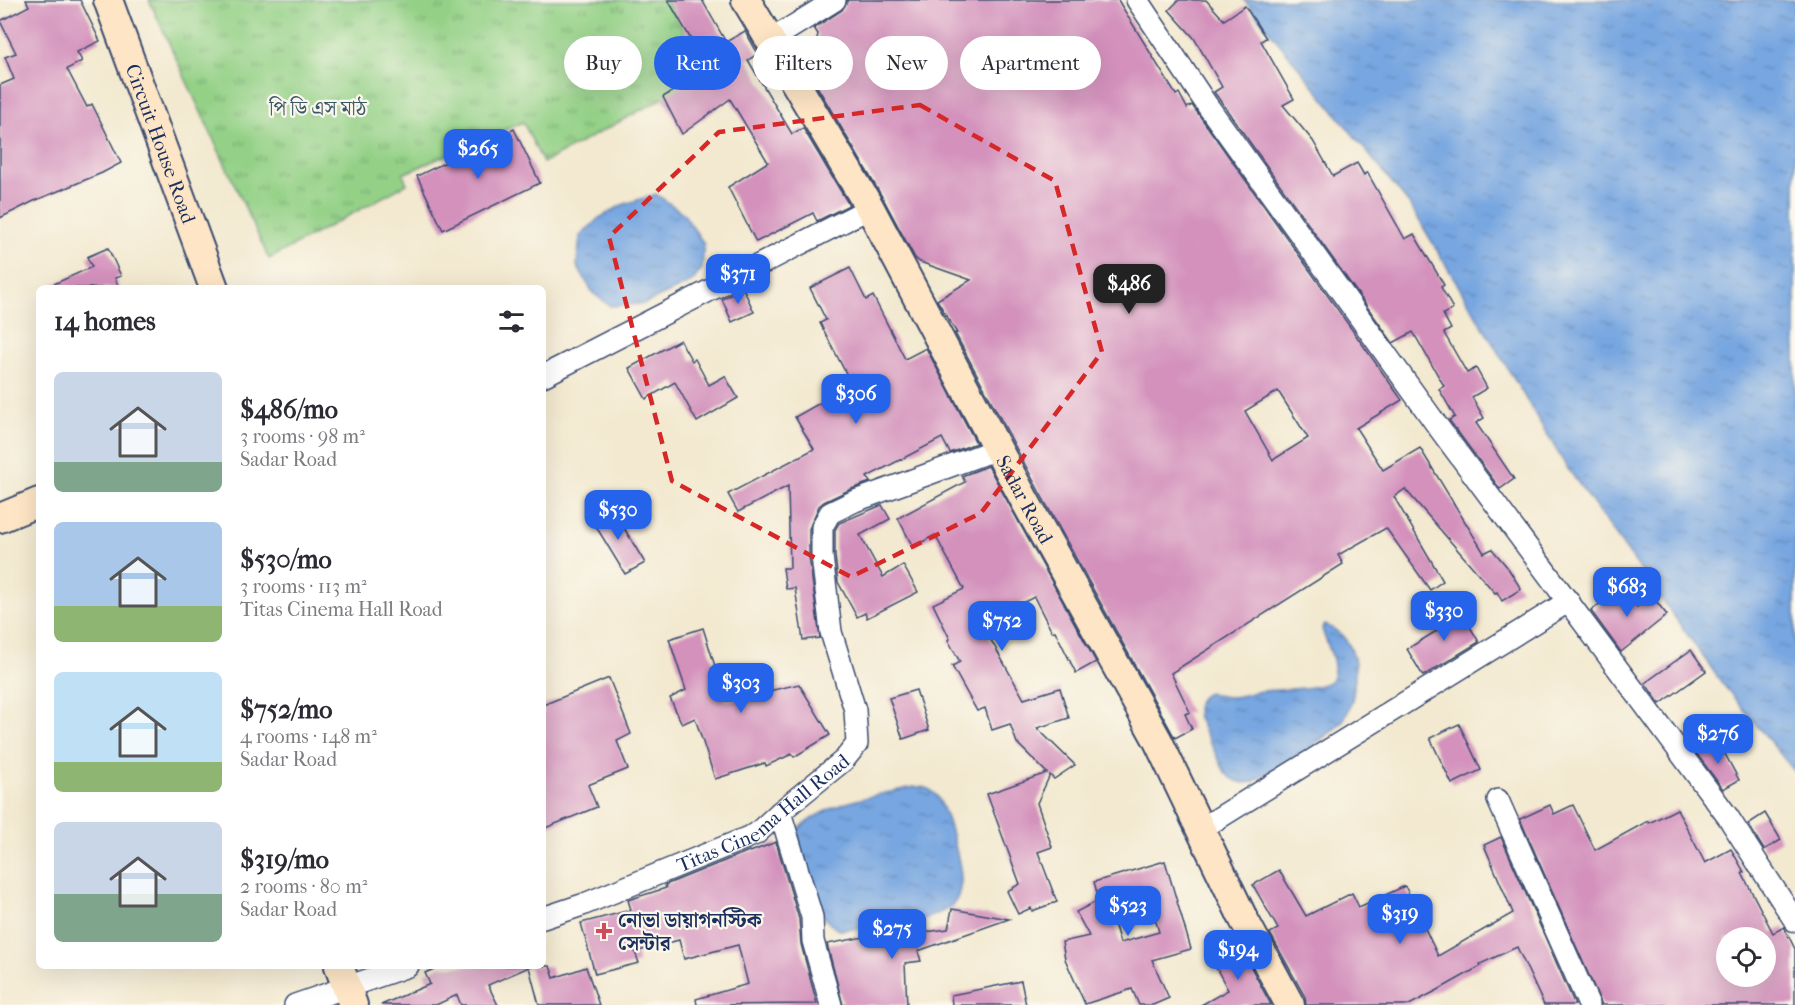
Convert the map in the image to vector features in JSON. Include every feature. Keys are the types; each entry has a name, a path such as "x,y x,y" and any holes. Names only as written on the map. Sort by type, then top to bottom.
{"street":[{"name":"Circuit House Road","path":"108,0 213,285"},
{"name":"Sadar Road","path":"746,0 768,36"},
{"path":"777,36 835,0"},
{"path":"1137,0 1214,114 1439,428 1728,817 1795,921"},
{"name":"Sadar Road","path":"800,90 870,208 997,449 1158,741 1244,918 1290,1005"},
{"path":"546,374 870,208"},
{"name":"Titas Cinema Hall Road","path":"546,917 582,905 756,834 844,760 857,744 855,710 831,632 822,556 822,527 831,513 855,501 997,449"},
{"path":"0,518 36,503"},
{"path":"1201,829 1569,601"},
{"path":"1498,800 1590,1005"},
{"path":"780,812 812,917 813,942 831,1005"},
{"path":"295,1005 399,969"}],"highlighted area":[{"path":"920,105 1055,181 1102,352 981,513 851,577 672,481 609,237 719,132"}],"green space":[{"name":"পি ডি এস মাঠ","path":"149,0 666,0 686,36 654,36 654,90 678,90 543,163 523,122 403,174 407,184 269,259"}],"water":[{"path":"1244,0 1795,0 1795,772 1722,683 1566,466 1410,205"},
{"path":"656,194 683,213 704,244 702,269 692,282 644,304 610,306 593,293 577,266 580,236 599,218 622,205"},
{"path":"1325,625 1342,636 1350,646 1354,659 1353,694 1344,719 1316,742 1253,782 1239,782 1233,779 1226,774 1198,718 1199,700 1208,693 1235,697 1263,691 1301,689 1329,682 1333,677 1334,664 1322,628"},
{"path":"914,787 925,788 933,792 944,810 953,836 961,874 957,899 944,911 916,921 882,927 838,930 821,912 799,847 798,830 810,820 837,806"}],"building":[{"path":"26,0 80,0 100,41 77,52 82,61 67,69 87,107 92,104 121,163 0,218 0,85 14,79 5,57 16,53 0,21 29,6"},
{"path":"668,0 702,0 723,36 689,36"},
{"path":"848,0 1118,0 1176,95 1179,93 1187,108 1192,105 1402,400 1356,428 1383,470 1420,448 1484,553 1492,549 1508,568 1521,589 1502,601 1497,592 1495,593 1405,489 1394,497 1443,581 1430,590 1386,528 1338,555 1343,564 1171,673 1190,712 1185,714 1192,729 1175,738 1039,491 955,333 957,333 937,300 971,280 920,262 915,258 884,200 819,90 853,90 853,36 818,36 814,28 842,10","holes":["1278,391 1308,438 1273,460 1245,411"]},
{"path":"1179,0 1206,0 1224,20 1245,6 1266,38 1261,41 1294,99 1283,105 1313,141 1333,176 1357,163 1364,175 1367,172 1405,239 1414,234 1444,285 1441,287 1453,309 1443,314 1451,329 1444,333 1467,373 1476,368 1487,388 1472,397 1484,418 1476,423 1514,479 1500,489 1449,420 1455,417 1439,389 1444,386 1413,332 1393,343 1214,92 1222,87 1194,38 1169,10"},
{"path":"745,31 753,45 753,57 748,60 753,68 753,90 766,90 792,134 803,128 849,205 817,221 813,213 756,242 728,187 768,162 730,99 682,134 663,97 675,90 741,90 741,36 736,36"},
{"path":"514,129 540,183 443,230 417,176"},
{"path":"108,248 121,276 115,278 118,285 52,285 92,267 87,257"},
{"path":"850,268 866,300 873,296 905,359 926,348 976,443 950,453 942,438 867,477 870,482 819,506 809,529 809,557 820,638 803,640 795,588 786,589 783,568 790,568 788,486 738,512 728,494 814,449 795,417 852,385 820,323 826,320 810,288"},
{"path":"743,288 754,312 732,322 722,299"},
{"path":"680,340 692,361 695,359 709,385 725,376 738,398 697,422 675,382 646,399 629,368"},
{"path":"988,466 1096,662 1076,673 1055,631 1052,632 1034,597 982,624 1024,699 1060,688 1069,718 1037,728 1075,765 1054,779 1050,775 1037,803 1052,847 1038,852 1057,902 1032,911 1031,908 1018,914 1007,891 1020,884 987,794 1047,773 1017,743 1010,724 992,730 985,708 977,711 952,666 960,662 933,604 964,589 935,535 913,547 898,518 965,482 962,476"},
{"path":"882,505 890,519 860,535 883,577 903,565 918,592 867,618 865,613 857,617 838,582 835,530 839,523"},
{"path":"612,508 645,563 625,574 592,520"},
{"path":"1621,587 1637,607 1652,596 1667,615 1621,652 1591,611"},
{"path":"1457,605 1479,642 1423,676 1407,649 1440,629 1434,618"},
{"path":"703,628 726,701 799,684 830,735 794,757 792,754 766,766 765,763 715,779 695,718 682,724 670,698 686,690 669,639"},
{"path":"1691,650 1706,671 1660,704 1645,683"},
{"path":"609,678 631,734 617,741 628,769 588,785 597,807 546,828 546,704"},
{"path":"916,690 929,730 903,739 889,698"},
{"path":"1459,724 1481,770 1452,784 1430,738"},
{"path":"1718,741 1739,780 1723,789 1696,753"},
{"path":"1550,805 1554,814 1573,805 1595,850 1648,821 1649,823 1677,809 1705,863 1731,849 1770,927 1716,927 1716,987 1776,987 1776,931 1784,927 1795,949 1795,1005 1602,1005 1520,819"},
{"path":"1765,813 1781,840 1764,850 1748,824"},
{"path":"1501,837 1575,1005 1544,1005 1517,947 1480,964 1481,966 1409,1005 1306,1005 1305,997 1270,933 1278,929 1253,885 1279,870 1306,916 1352,893 1359,907 1405,886 1438,956 1513,913 1484,845"},
{"path":"776,842 799,919 801,944 817,1004 697,1005 696,999 748,984 738,945 684,959 679,940 635,952 639,963 595,974 581,923 631,910 628,900 666,888 665,885"},
{"path":"1165,861 1191,949 1152,960 1169,998 1153,1005 1139,1005 1132,989 1085,1004 1065,959 1062,942 1089,936 1076,912 1099,900 1094,882","holes":["1147,892 1159,932 1120,943 1108,903"]},
{"path":"952,909 1009,919 918,951 921,961 905,963 907,1005 843,1005 827,944 864,937 865,940 948,929"},
{"path":"1239,945 1271,1005 1201,1005 1228,990 1212,960"},
{"path":"546,966 550,966 554,978 586,967 599,1005 539,1005 530,969 546,969"},
{"path":"434,969 524,969 488,985 498,1005 461,1005 457,995 436,1005 381,1005 430,984 425,973"},
{"path":"1021,981 1026,1005 952,1005 951,995"}],"place":[{"name":"নোভা ডায়াগনস্টিক সেন্টার","path":"604,931"}]}
